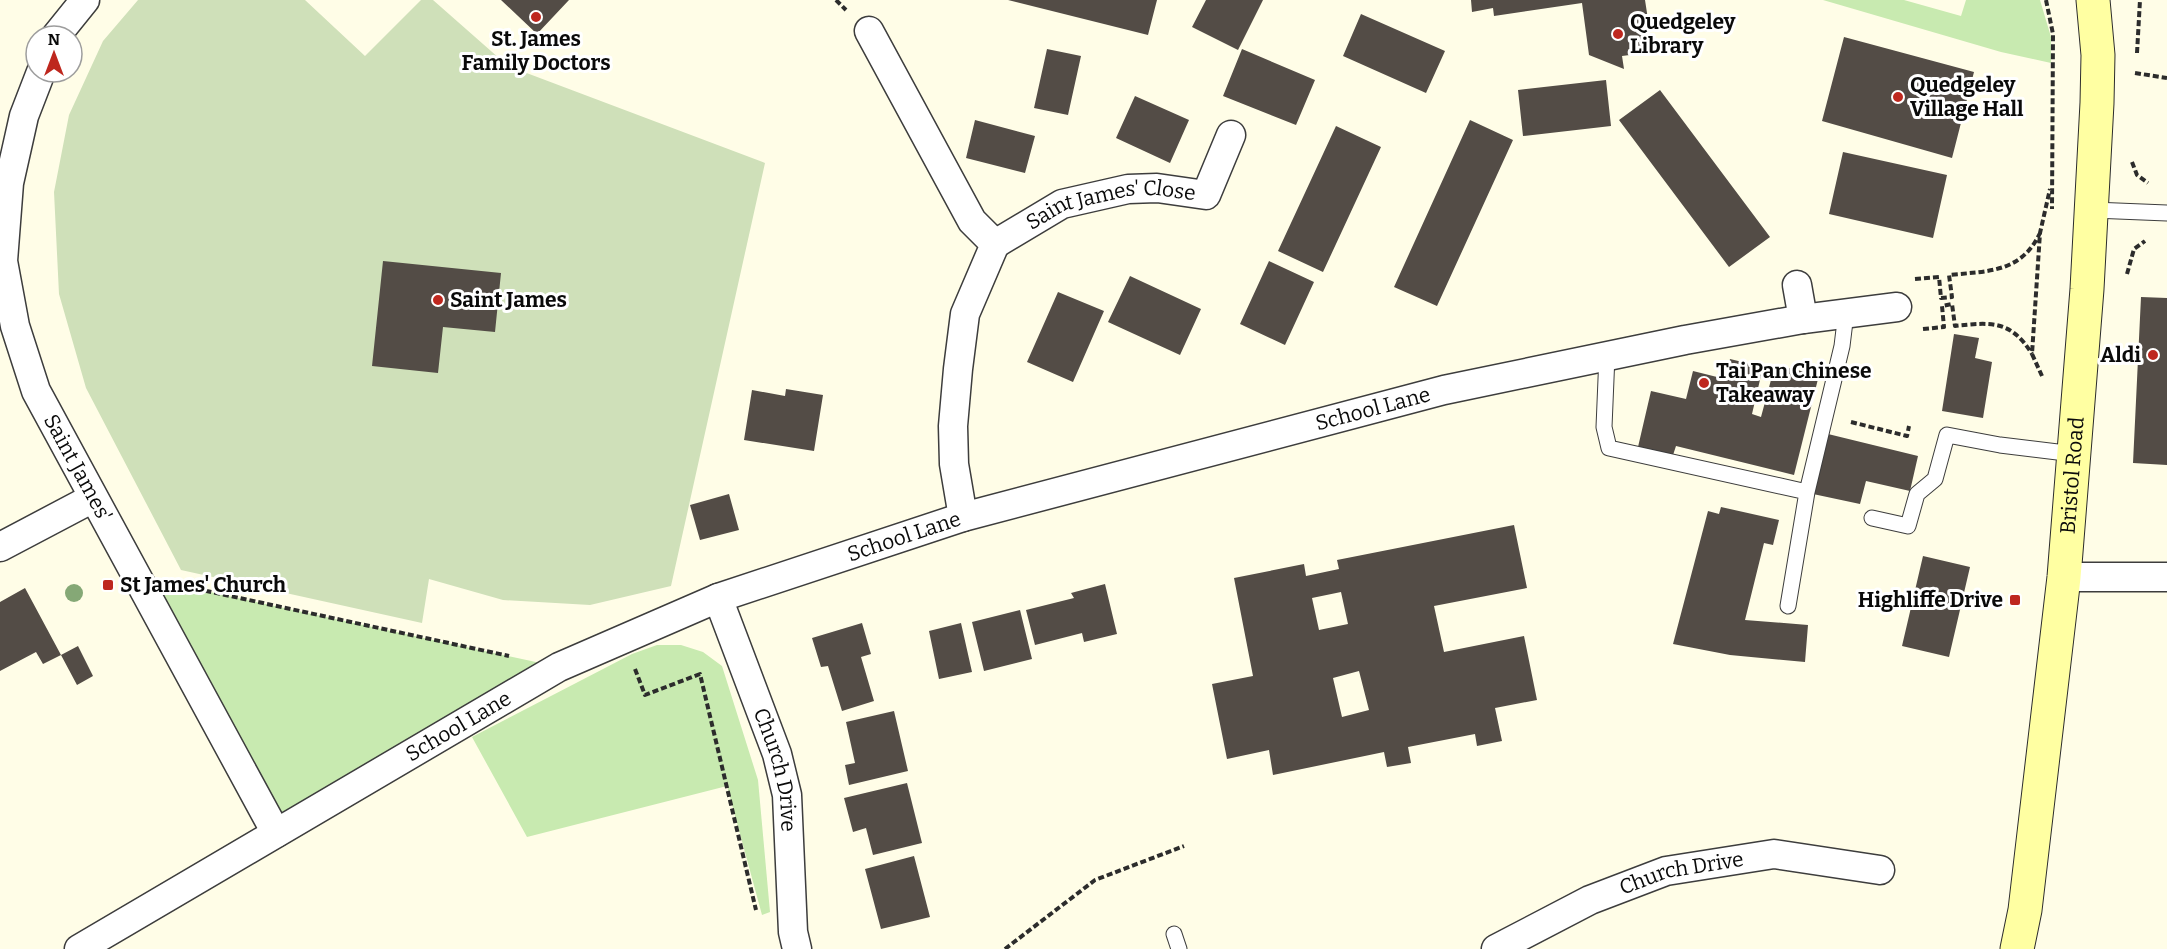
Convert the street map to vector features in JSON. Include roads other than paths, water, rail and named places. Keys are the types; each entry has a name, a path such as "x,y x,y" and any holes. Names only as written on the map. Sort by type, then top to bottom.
{"main road":[{"name":"Bristol Road","path":"2017,949 2025,910 2064,577 2074,454 2092,210 2098,55 2093,0"}],"street":[{"path":"66,24 85,0"},
{"path":"869,31 972,221 995,244 965,314 958,369 953,426 954,464 963,517"},
{"name":"Saint James'","path":"36,84 24,116 5,183 3,261 15,326 36,391 276,833"},
{"name":"Saint James' Close","path":"995,244 1062,204 1128,189 1157,188 1206,195 1231,135"},
{"path":"1797,285 1803,319"},
{"name":"School Lane","path":"79,949 559,667 718,598 963,517 1444,390 1607,355 1803,319 1897,307"},
{"path":"0,547 93,498"},
{"path":"2064,577 2167,577"},
{"name":"Church Drive","path":"718,598 777,754 787,795 793,932 797,949"},
{"name":"Church Drive","path":"1496,949 1590,900 1666,871 1774,854 1880,870"}],"lane":[{"path":"2092,210 2163,213"},
{"path":"1788,606 1807,492 1842,346 1846,313"},
{"path":"1607,355 1604,427 1609,448 1807,492"},
{"path":"1872,518 1908,526 1917,494 1935,479 1947,435 2000,445 2074,454"}],"place":[{"name":"St. James Family Doctors","path":"536,17"},
{"name":"Quedgeley Library","path":"1618,34"},
{"name":"Quedgeley Village Hall","path":"1898,97"},
{"name":"Saint James","path":"438,300"},
{"name":"Aldi","path":"2153,355"},
{"name":"Tai Pan Chinese Takeaway","path":"1704,383"},
{"name":"St James' Church","path":"108,585"},
{"name":"Highliffe Drive","path":"2015,600"}]}
